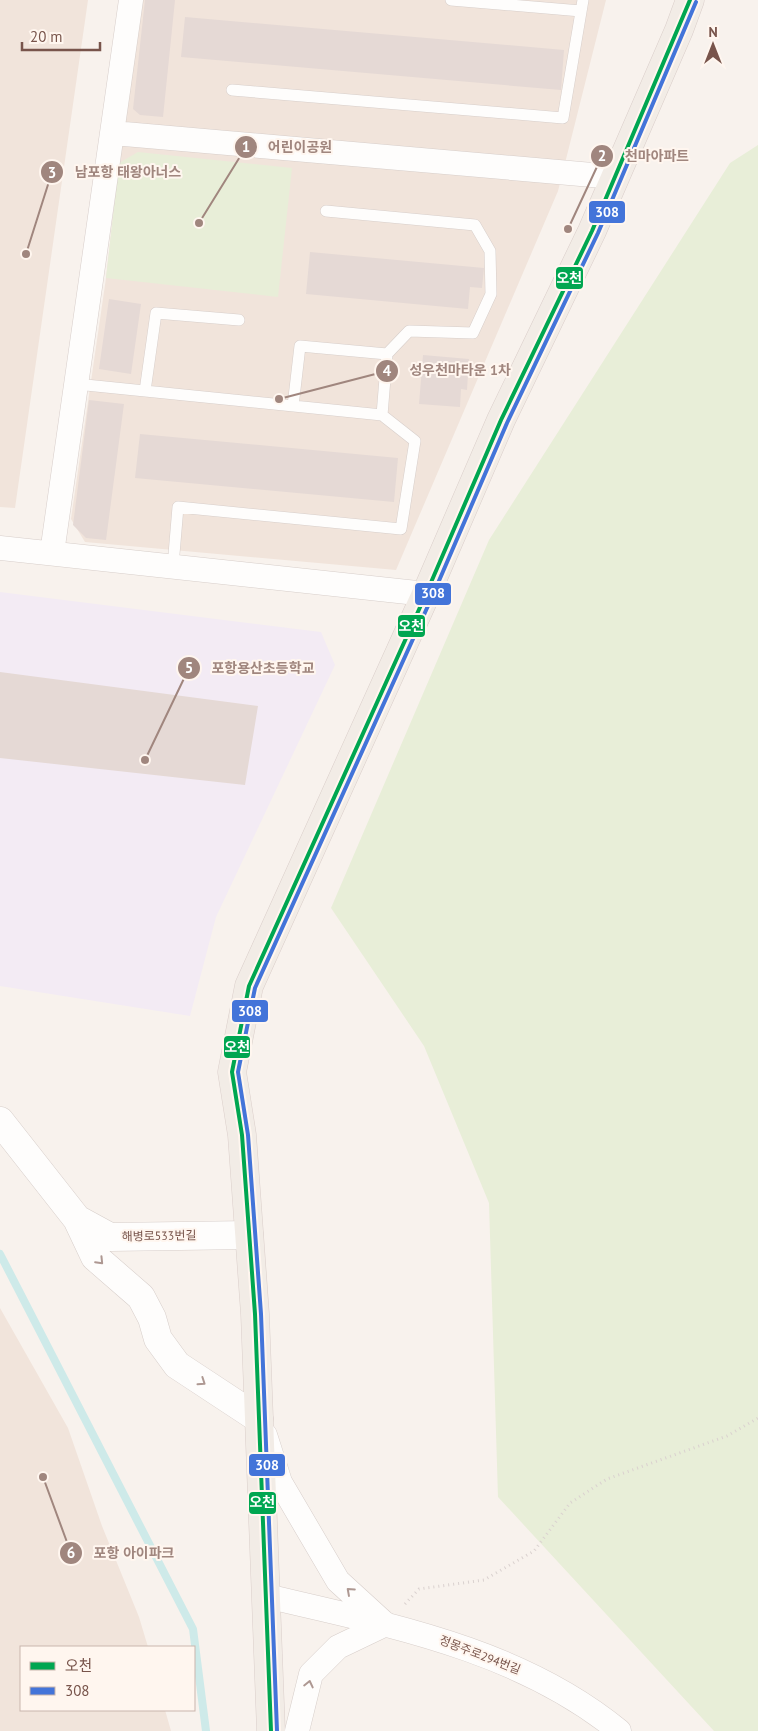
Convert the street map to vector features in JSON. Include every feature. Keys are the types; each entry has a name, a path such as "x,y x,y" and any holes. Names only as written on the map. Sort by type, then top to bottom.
{"main road":[{"path":"271,1731 259,1418 249,1234 242,1135 232,1072 249,986 426,594 501,420 592,231 679,30 690,0"}],"street":[{"path":"52,553 113,133 130,0"},
{"path":"113,133 615,177"},
{"path":"0,548 426,594"},
{"name":"해병로533번길","path":"0,1121 77,1219 110,1237 249,1234"},
{"path":"77,1219 95,1257 141,1297 152,1318 158,1339 176,1365 259,1418 280,1482 338,1581 386,1624 338,1647 311,1674 298,1731"},
{"name":"정몽주로294번길","path":"266,1596 386,1624 444,1640 516,1667 595,1711 619,1731"}],"lane":[{"path":"232,90 563,118 582,6 451,0"},
{"path":"326,210 475,225 490,251 491,294 473,332 409,331 387,354 382,415"},
{"path":"145,391 156,313 239,320"},
{"path":"294,406 300,346 387,354"},
{"path":"76,384 382,415 415,441 401,529 178,507 173,566"}],"path":[{"path":"386,1624 419,1589 484,1580 534,1551 570,1503 607,1479 727,1436 758,1418"}],"shaded area":[{"path":"0,0 88,0 15,508 0,507"},
{"path":"143,0 606,0 558,191 396,570 85,542 71,519 106,278 119,163"},
{"path":"0,592 321,632 335,665 216,917 190,1016 0,986"},
{"path":"0,1308 68,1428 102,1526 139,1617 148,1646 20,1646 20,1711 165,1711 171,1731 0,1731"}],"green space":[{"path":"758,145 758,1731 714,1731 498,1497 489,1203 424,1046 331,908 489,540 730,163"},
{"path":"138,152 292,168 278,297 106,278 119,163"}],"building":[{"path":"145,0 175,0 163,117 140,115 133,109"},
{"path":"185,17 564,50 561,90 181,57"},
{"path":"310,252 484,268 482,288 470,287 468,309 306,294"},
{"path":"109,299 141,304 131,374 99,369"},
{"path":"423,355 469,359 467,390 461,389 460,407 419,404"},
{"path":"89,400 124,404 106,540 86,538 73,525"},
{"path":"140,434 398,458 394,502 135,478"},
{"path":"0,672 258,706 245,785 0,758"}],"waterway":[{"path":"0,1254 193,1629 206,1731"}],"transit line":[{"name":"오천","path":"271,1731 255,1314 242,1135 232,1072 249,986 426,594 501,420 592,231 690,0"},
{"name":"308","path":"277,1731 261,1314 248,1135 238,1072 255,988 432,597 507,423 598,233 696,2"}],"place":[{"name":"어린이공원","path":"199,223"},
{"name":"천마아파트","path":"568,229"},
{"name":"남포항 태왕아너스","path":"26,254"},
{"name":"성우천마타운 1차","path":"279,399"},
{"name":"포항용산초등학교","path":"145,760"},
{"name":"포항 아이파크","path":"43,1477"}]}
